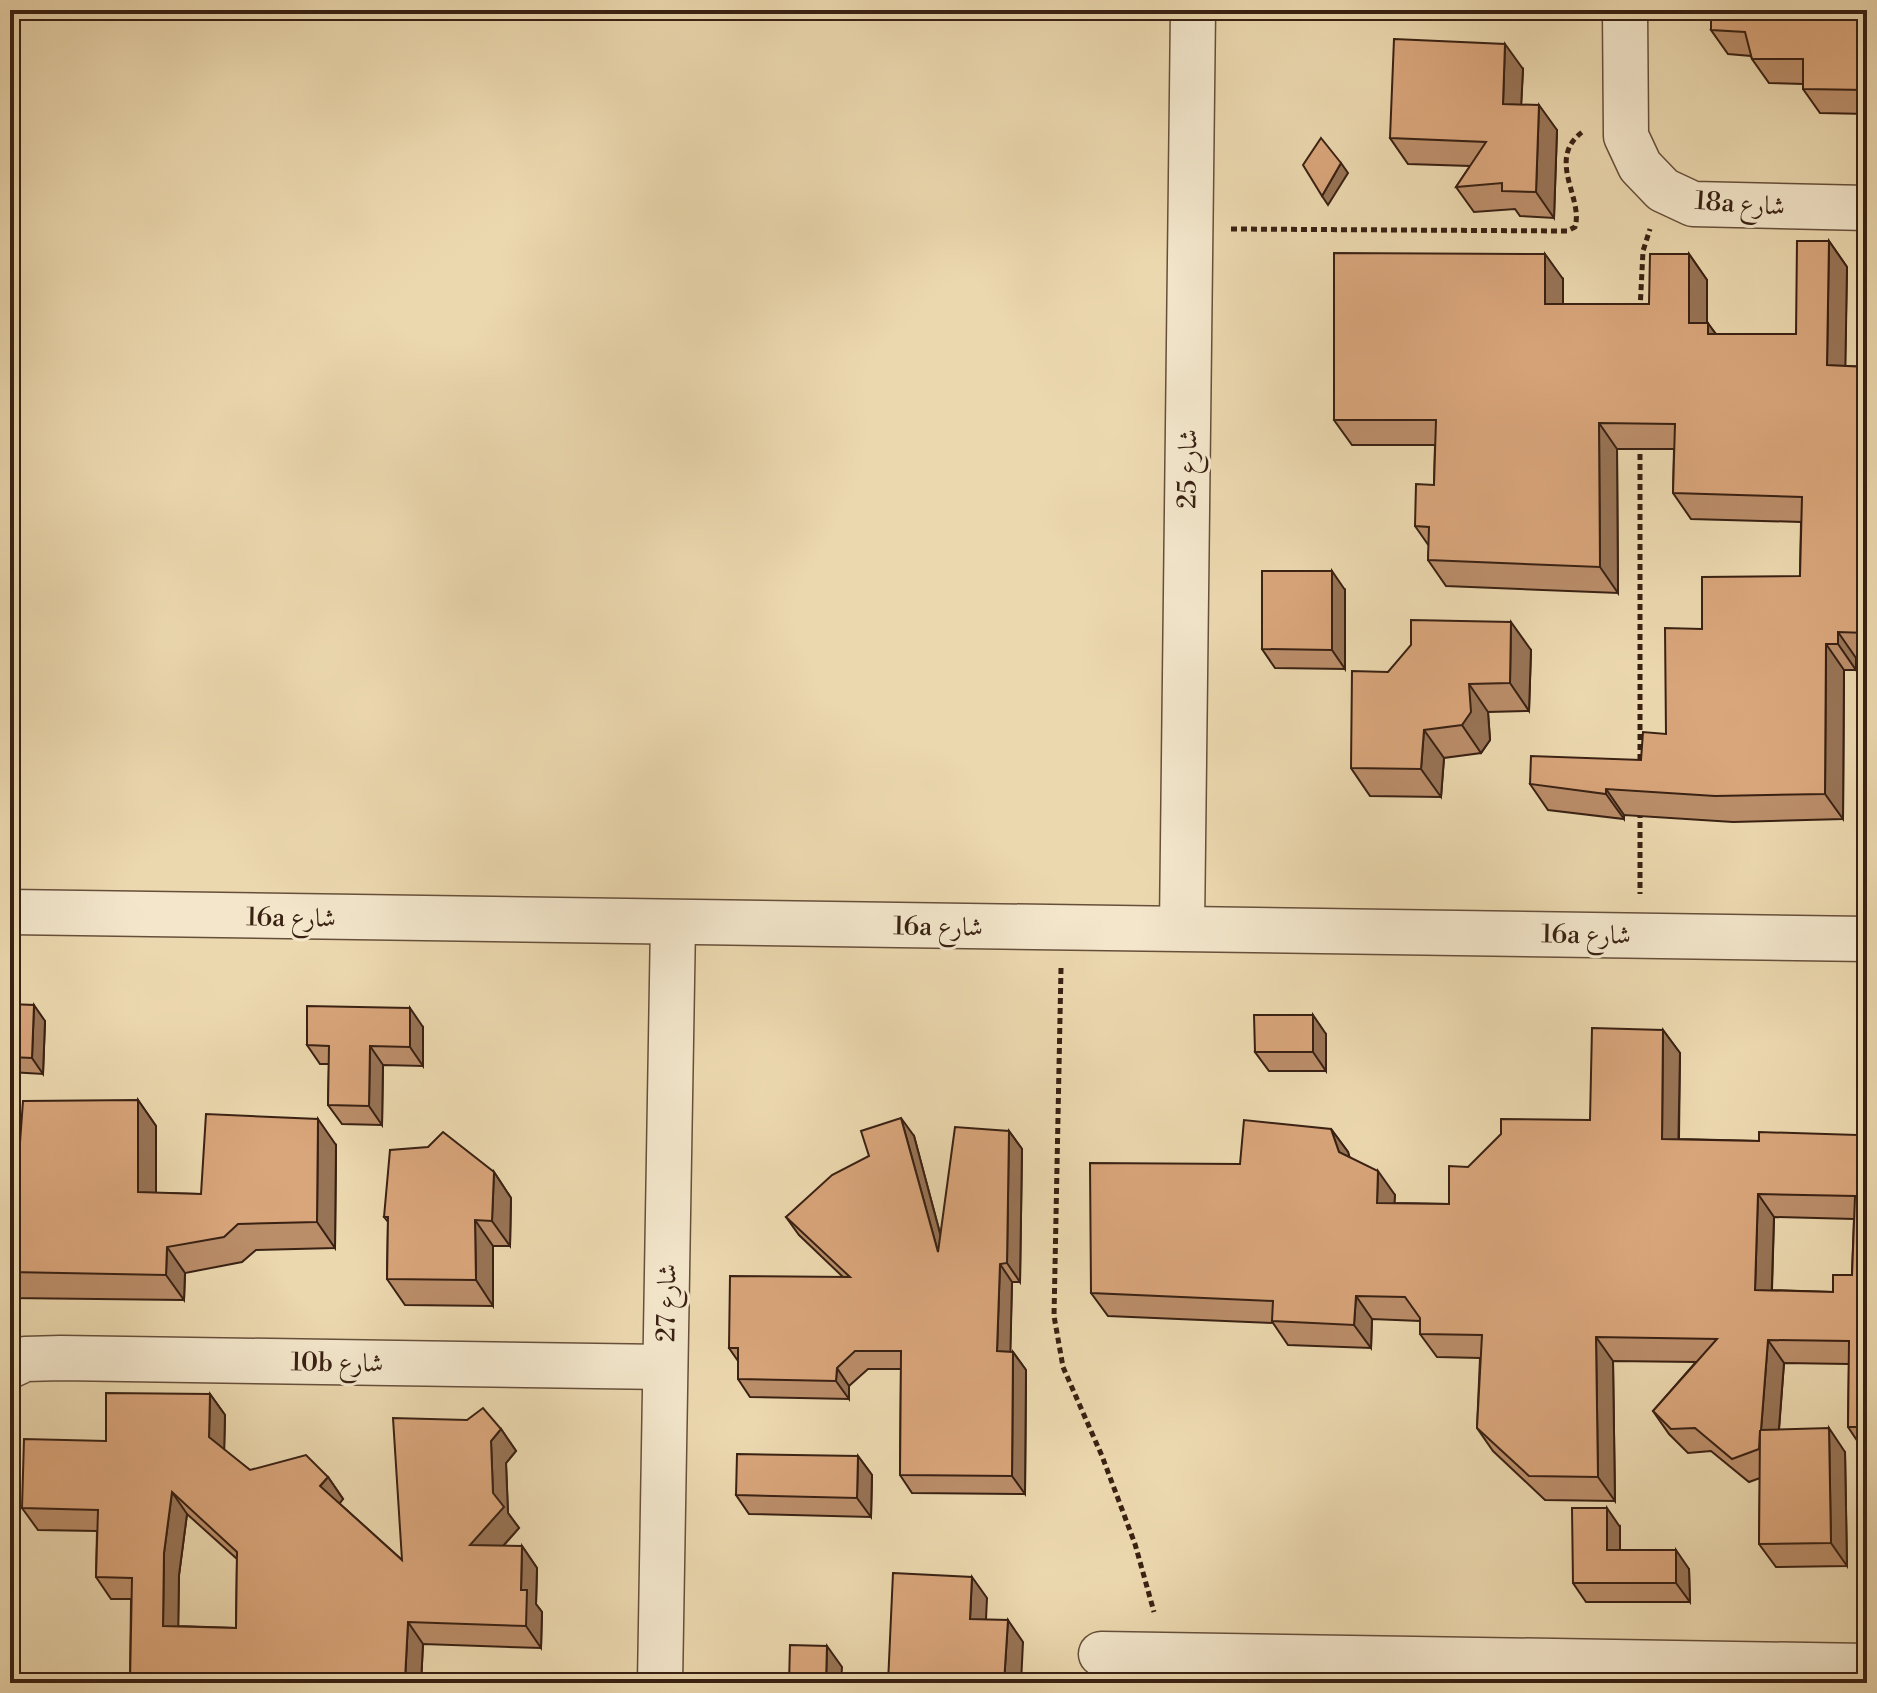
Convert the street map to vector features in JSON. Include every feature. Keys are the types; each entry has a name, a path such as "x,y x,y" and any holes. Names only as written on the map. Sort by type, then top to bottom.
{"street":[{"name":"شارع 25","path":"1182,927 1193,10"},
{"name":"18a شارع","path":"1625,10 1626,136 1640,166 1663,190 1693,204 1867,208"},
{"name":"16a شارع","path":"10,912 1867,939"},
{"name":"شارع 27","path":"660,1683 673,923"},
{"name":"10b شارع","path":"10,1366 25,1359 61,1358 665,1367"},
{"path":"1101,1654 1167,1655 1364,1670 1867,1666"}],"path":[{"path":"1190,228 1567,231 1575,227 1577,219 1568,190 1569,149 1580,134 1624,103"},
{"path":"1640,313 1643,251 1663,190"},
{"path":"1640,441 1640,775"},
{"path":"1640,807 1641,935"},
{"path":"1062,927 1054,1316 1063,1367 1102,1456 1135,1544 1167,1655"}],"building":[{"path":"1711,10 1867,10 1867,90 1803,89 1803,59 1752,59 1745,32 1711,30"},
{"path":"1394,39 1505,44 1503,104 1539,105 1536,192 1502,191 1502,183 1456,187 1486,142 1390,138"},
{"path":"1321,138 1341,163 1322,196 1303,165"},
{"path":"1797,241 1829,241 1827,365 1867,367 1867,633 1838,632 1838,644 1826,644 1825,794 1715,796 1606,789 1606,794 1530,784 1531,756 1641,760 1643,732 1666,734 1665,628 1702,629 1702,577 1800,576 1802,497 1673,493 1675,424 1599,423 1600,567 1428,560 1429,527 1415,526 1416,484 1434,485 1436,420 1334,420 1334,253 1545,254 1545,304 1649,304 1650,254 1689,254 1689,323 1708,323 1708,334 1796,334"},
{"path":"1262,571 1332,571 1332,650 1262,649"},
{"path":"1411,620 1511,622 1510,683 1469,684 1471,712 1462,725 1424,730 1421,769 1351,768 1352,671 1388,672 1411,645"},
{"path":"10,1004 34,1005 32,1058 10,1057"},
{"path":"307,1006 410,1008 410,1047 370,1046 369,1106 328,1105 329,1046 307,1045"},
{"path":"1254,1015 1313,1015 1313,1052 1255,1052"},
{"path":"1592,1028 1663,1030 1662,1139 1759,1141 1759,1132 1857,1135 1857,1130 1867,1130 1867,1427 1848,1427 1849,1341 1768,1340 1761,1430 1829,1428 1831,1543 1759,1544 1760,1430 1759,1449 1732,1459 1695,1428 1671,1429 1653,1411 1717,1339 1596,1337 1598,1477 1529,1476 1477,1428 1482,1335 1420,1334 1420,1318 1405,1297 1356,1296 1354,1325 1272,1321 1273,1301 1091,1293 1090,1163 1240,1164 1244,1120 1331,1129 1339,1152 1378,1171 1377,1203 1449,1204 1449,1166 1468,1167 1501,1134 1501,1119 1590,1120","holes":["1758,1194 1855,1196 1852,1275 1833,1275 1833,1292 1755,1290"]},
{"path":"138,1100 138,1192 201,1194 206,1114 318,1119 317,1222 238,1224 224,1237 167,1247 166,1275 10,1272 10,1239 13,1239 23,1101"},
{"path":"901,1118 938,1252 955,1127 1009,1131 1007,1263 1000,1264 997,1351 1013,1352 1012,1476 900,1475 901,1351 855,1351 837,1368 836,1381 738,1379 738,1348 729,1348 730,1276 850,1277 786,1217 832,1175 869,1156 861,1131"},
{"path":"443,1132 494,1172 492,1221 475,1220 476,1280 387,1279 388,1217 384,1217 390,1150 428,1147"},
{"path":"106,1393 210,1394 209,1437 250,1470 306,1455 328,1477 320,1486 402,1560 393,1418 467,1420 483,1408 501,1429 491,1441 493,1493 504,1507 470,1545 522,1546 521,1590 527,1590 526,1626 408,1622 405,1680 400,1679 399,1683 130,1683 132,1578 96,1577 98,1510 22,1508 24,1439 106,1441","holes":["172,1492 237,1552 236,1628 163,1626 164,1553"]},
{"path":"737,1454 858,1456 857,1498 736,1495"},
{"path":"1572,1508 1607,1508 1607,1550 1676,1550 1676,1583 1573,1583"},
{"path":"893,1573 972,1577 970,1619 1008,1620 1004,1683 888,1683"},
{"path":"790,1645 827,1646 826,1683 789,1683"}]}
